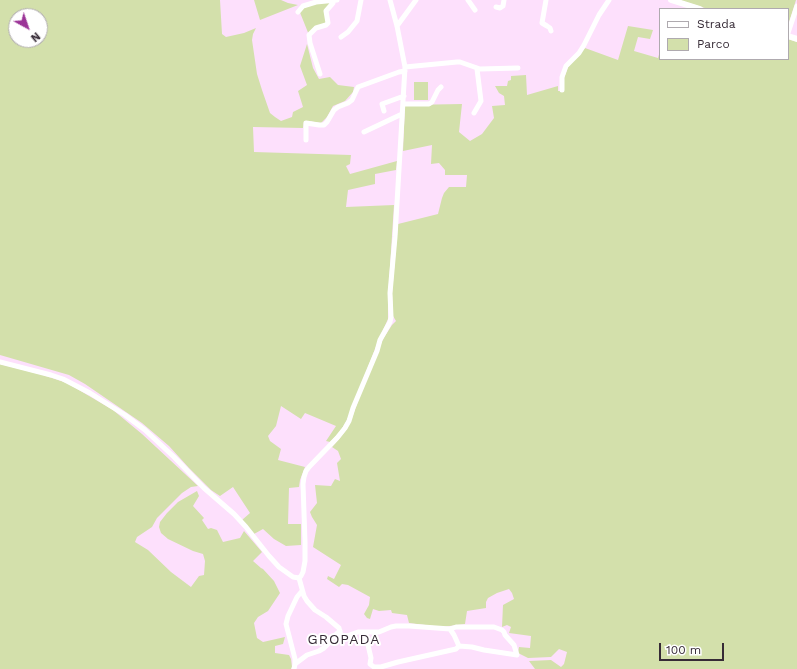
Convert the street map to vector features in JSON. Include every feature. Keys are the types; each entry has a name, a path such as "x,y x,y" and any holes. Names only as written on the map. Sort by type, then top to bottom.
{"main road":[{"path":"671,0 697,8"}],"street":[{"path":"298,12 303,6 316,2 332,0 332,3 326,11 328,23 316,28 309,34 310,43 320,74"},
{"path":"341,36 348,32 357,21 361,0"},
{"path":"365,632 371,658 370,664 374,667 381,667 456,649 459,646 517,654 514,645 505,636 502,630 494,627 456,627 450,630 396,626 379,632 365,632 358,632 344,637 341,636 338,628 312,607 304,596 299,578 303,572 305,562 303,484 306,471 340,434 347,424 377,351 380,340 390,322 390,287 395,237 405,69 397,26 390,0"},
{"path":"397,26 416,0"},
{"path":"468,0 475,10"},
{"path":"496,7 500,8 503,6 504,0"},
{"path":"546,0 542,23 550,28 551,31"},
{"path":"562,90 562,77 566,66 582,49 599,15 609,0"},
{"path":"789,29 797,6"},
{"path":"306,140 306,123 319,126 324,125 338,106 352,100 358,87 405,69 457,62 476,69 518,68"},
{"path":"474,113 481,101 476,69"},
{"path":"403,104 429,104 432,102 441,87"},
{"path":"384,110 382,104 404,96"},
{"path":"364,132 402,114"},
{"path":"0,362 63,379 90,393 125,415 145,430 204,488 234,514 279,567 293,578 299,578"},
{"path":"294,667 295,659 286,624 297,597 302,591"},
{"path":"450,630 459,646"},
{"path":"294,667 307,655 324,648 340,631"}],"green space":[{"path":"0,0 220,0 222,34 226,37 244,33 256,28 252,40 257,74 270,113 281,121 292,117 293,112 303,107 298,91 307,85 300,66 307,44 313,68 319,79 330,77 338,85 354,87 353,92 345,101 333,106 327,117 321,123 304,121 303,128 253,127 254,152 351,155 350,164 346,166 350,174 397,161 396,170 375,174 375,184 348,190 346,207 394,205 388,319 347,420 340,432 330,442 326,441 336,426 305,413 301,419 281,406 276,426 268,436 270,441 281,449 278,460 305,467 299,487 289,488 288,524 301,524 301,545 286,546 274,539 263,529 254,534 242,520 250,513 233,487 220,496 211,490 169,446 142,423 85,384 69,375 0,355"},
{"path":"254,0 281,0 298,5 260,20"},
{"path":"679,0 796,0 789,23 789,8 705,8"},
{"path":"333,1 328,8 328,23 309,35 299,10 303,6"},
{"path":"628,26 653,30 650,39 638,37 634,51 658,58 659,54 659,60 789,60 789,39 797,42 797,669 535,669 529,661 551,660 561,667 564,664 567,652 559,649 551,657 528,658 518,653 519,647 530,648 531,636 509,633 511,627 507,625 502,627 503,605 514,599 509,589 488,598 486,608 467,611 465,624 442,627 409,623 407,615 392,613 391,610 379,611 373,609 370,619 364,614 369,605 370,597 348,585 342,584 339,587 327,579 328,576 334,579 341,565 313,547 317,525 310,512 317,503 315,485 331,486 335,479 340,481 337,463 341,459 338,451 332,447 347,429 383,339 396,321 393,316 392,294 398,224 438,214 444,193 449,187 466,187 467,175 445,175 445,170 439,163 431,164 432,145 403,151 405,106 462,104 459,132 470,141 482,134 494,118 492,106 505,105 504,96 499,93 495,86 507,86 508,81 511,80 511,76 526,75 527,95 558,86 558,91 564,91 562,84 568,67 585,48 618,60"},
{"path":"414,82 428,82 428,100 414,100"},
{"path":"0,364 67,383 113,410 142,434 198,486 191,487 182,493 157,518 152,527 137,537 135,542 148,550 171,572 191,587 199,576 204,575 205,561 203,554 168,539 161,533 159,527 160,522 167,513 178,502 197,491 199,496 193,506 204,518 202,520 208,529 211,528 217,530 223,542 240,538 244,531 262,552 253,561 274,581 280,593 268,611 258,617 254,623 257,638 263,642 285,637 283,644 275,646 275,653 289,655 291,659 291,669 0,669"}],"district":[{"name":"GROPADA","path":"344,640"}]}
